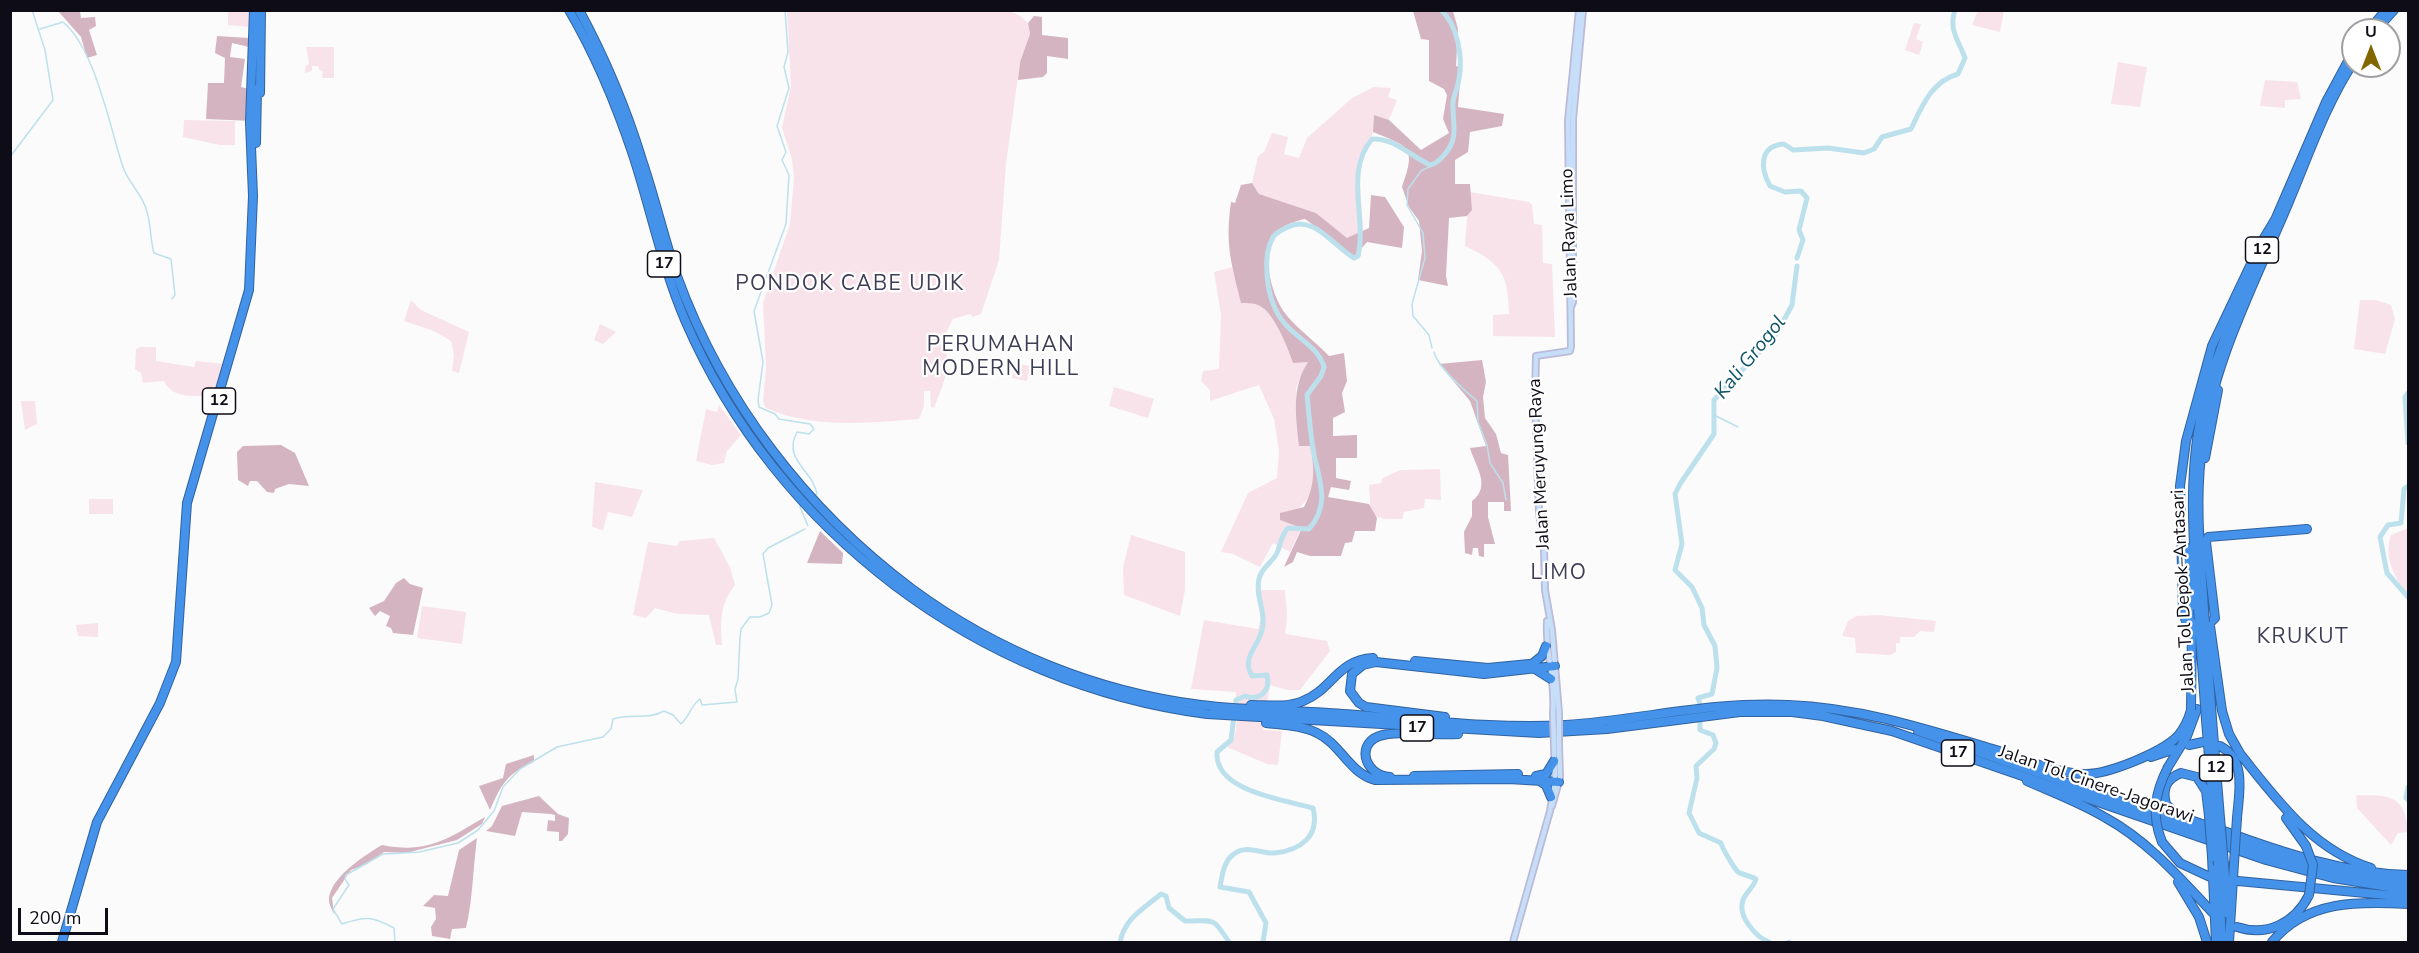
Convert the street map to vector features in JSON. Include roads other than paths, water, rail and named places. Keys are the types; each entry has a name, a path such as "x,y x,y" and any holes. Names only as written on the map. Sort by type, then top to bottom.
{"highway":[{"name":"12","path":"64,942 97,822 172,675 177,651 184,547 192,495 252,291 256,242 255,10"},
{"name":"17","path":"569,10 590,47 615,104 633,156 659,247 686,321 728,401 781,476 800,498 858,555 908,595 961,631 998,651 1066,681 1102,692 1194,712 1206,709"},
{"name":"17","path":"579,10 623,103 680,283 713,358 756,426 824,512 875,560 914,590 1002,644 1100,684 1206,709"},
{"name":"Jalan Tol Depok–Antasari","path":"2229,942 2214,818 2209,719 2192,512 2199,425 2223,342 2326,102 2341,74"},
{"name":"Jalan Tol Depok–Antasari","path":"2200,610 2202,574 2198,512 2201,455 2211,400 2224,357 2331,104 2345,78"},
{"path":"2224,357 2205,458 2203,526 2208,532 2307,527 2208,537 2205,542 2215,618 2210,623 2193,624 2186,621 2183,613 2180,486 2186,441 2212,346 2260,243 2276,218"},
{"path":"2200,610 2192,623 2194,710 2187,736 2168,767 2157,793 2155,821 2162,842 2180,862 2210,877"},
{"path":"2200,610 2229,734 2261,787 2306,846 2313,865 2309,895 2297,914 2281,925 2258,931 2237,927"},
{"path":"1514,726 1376,709 1359,703 1353,696 1349,680 1357,668 1376,662 1484,674 1532,666 1542,656 1546,646"},
{"path":"1206,709 1274,715 1304,701 1347,665 1364,658 1488,668 1552,664"},
{"path":"1532,666 1551,679"},
{"name":"17","path":"1274,715 1342,714 1514,726 1570,724 1707,707 1759,704 1794,705 1850,712 1892,722 2271,854 2343,873 2409,882"},
{"path":"1206,709 1274,715 1316,732 1333,745 1357,772 1375,780 1536,779 1546,774 1554,761"},
{"path":"1850,712 1892,718 2051,767 2084,774 2110,769 2159,749 2173,740 2194,710"},
{"name":"Jalan Tol Cinere-Jagorawi","path":"1274,715 1342,723 1493,732 1569,732 1718,714 1792,712 1855,721 1988,763 2266,860 2333,878 2409,890"},
{"path":"1493,732 1380,735 1368,745 1366,762 1376,774 1394,778 1455,774 1557,780"},
{"path":"2189,744 2203,742"},
{"path":"2220,746 2233,755 2239,772 2229,942"},
{"path":"2051,767 2074,777 2094,778 2175,749"},
{"path":"2241,755 2291,816 2322,844 2369,868 2409,875"},
{"path":"1988,763 2107,818 2150,850 2212,912"},
{"path":"2216,942 2212,857 2214,818 2206,791 2197,777 2181,773 2169,780 2164,790 2166,804 2182,816 2256,843 2326,863 2409,875"},
{"path":"1536,779 1546,785 1551,797"},
{"path":"2085,808 2145,851 2180,885 2199,917 2207,942"},
{"name":"Jalan Tol Depok–Antasari","path":"2221,864 2222,942"},
{"path":"2238,881 2409,897"},
{"path":"2272,942 2301,918 2328,907 2352,902 2409,904"}],"main road":[{"name":"Jalan Raya Limo","path":"1571,307 1573,302 1568,121 1579,10"},
{"name":"Jalan Raya Limo","path":"1570,171 1583,10"},
{"name":"Jalan Meruyung Raya","path":"1556,713 1552,664 1546,646 1548,615 1535,426 1536,356 1570,351 1571,307"},
{"name":"Jalan Meruyung Raya","path":"1513,942 1557,780 1556,713 1551,679 1552,630 1548,615"},
{"name":"Jalan Meruyung Raya","path":"1550,811 1551,797 1557,780 1554,761 1556,745"}],"waterway":[{"path":"10,157 53,100 45,50 32,10"},
{"path":"785,10 788,52 784,67 789,88 777,126 786,152 782,160 789,175 786,224 754,311 763,362 758,400 759,407 775,414 779,419 810,424 814,429 809,434 797,432 793,442 796,458 814,486 817,494 814,496"},
{"path":"1263,942 1266,923 1249,892 1220,887 1224,869 1228,860 1239,851 1275,853 1300,845 1311,834 1314,826 1313,808 1269,797 1238,785 1219,765 1217,752 1231,740 1236,700 1245,696 1260,696 1267,686 1267,675 1252,676 1248,663 1263,625 1258,590 1260,575 1277,553 1282,537 1288,528 1309,529 1319,512 1322,495 1312,445 1307,395 1321,376 1324,367 1315,351 1285,324 1276,311 1268,281 1268,250 1276,234 1297,224 1315,228 1346,253 1354,258 1358,256 1360,241 1359,166 1372,139 1395,144 1430,165 1439,160 1449,149 1454,136 1453,102 1460,71 1460,52 1452,24 1441,10"},
{"name":"Kali Grogol","path":"1797,258 1803,240 1799,230 1807,198 1801,191 1785,192 1770,186 1763,165 1766,153 1784,144 1793,150 1828,148 1864,153 1874,149 1882,137 1911,129 1935,88 1949,77 1958,74 1965,58 1955,35 1953,23 1955,10"},
{"path":"40,29 63,22 84,50 93,69 123,167 145,206 154,253 171,259 175,295 172,299"},
{"path":"1432,348 1429,335 1413,316 1412,304 1425,258 1423,233 1407,205 1408,189 1421,171 1435,164"},
{"name":"Kali Grogol","path":"1700,704 1698,698 1712,694 1717,668 1715,646 1704,625 1702,608 1692,587 1675,570 1682,544 1675,494 1714,434 1714,400 1777,333 1792,305 1797,266"},
{"path":"1434,352 1446,371 1477,401 1478,422 1487,445 1490,463 1503,483 1506,500"},
{"name":"KRUKUT","path":"2408,393 2405,397 2408,443"},
{"path":"1716,416 1738,427"},
{"name":"KRUKUT","path":"2408,486 2404,489 2401,523 2388,525 2380,537 2387,573 2408,597"},
{"path":"802,504 800,507 808,526"},
{"path":"395,942 394,928 380,921 368,918 342,924 333,909 349,885 345,879 346,875 383,854 419,852 458,843 478,830 494,811 503,787 520,769 557,747 603,737 611,729 613,719 652,715 664,711 673,715 681,724 700,699 702,705 737,702 735,689 738,679 741,629 750,617 760,617 769,613 772,605 763,554 768,548 805,529"},
{"name":"Kali Grogol","path":"1700,720 1700,730 1713,735 1716,743 1714,749 1696,766 1697,778 1689,813 1699,833 1721,843 1738,872 1756,879 1743,900 1743,913 1753,931 1769,942"},
{"name":"KRUKUT","path":"2408,787 2406,798 2408,800"},
{"path":"1120,942 1130,920 1161,894 1166,896 1169,908 1185,921 1212,922 1229,942"},
{"path":"1786,942 1790,940"}],"district":[{"name":"PONDOK CABE UDIK","path":"850,285"},
{"name":"PERUMAHAN MODERN HILL","path":"1001,358"},
{"name":"LIMO","path":"1559,574"},
{"name":"KRUKUT","path":"2303,638"}]}
